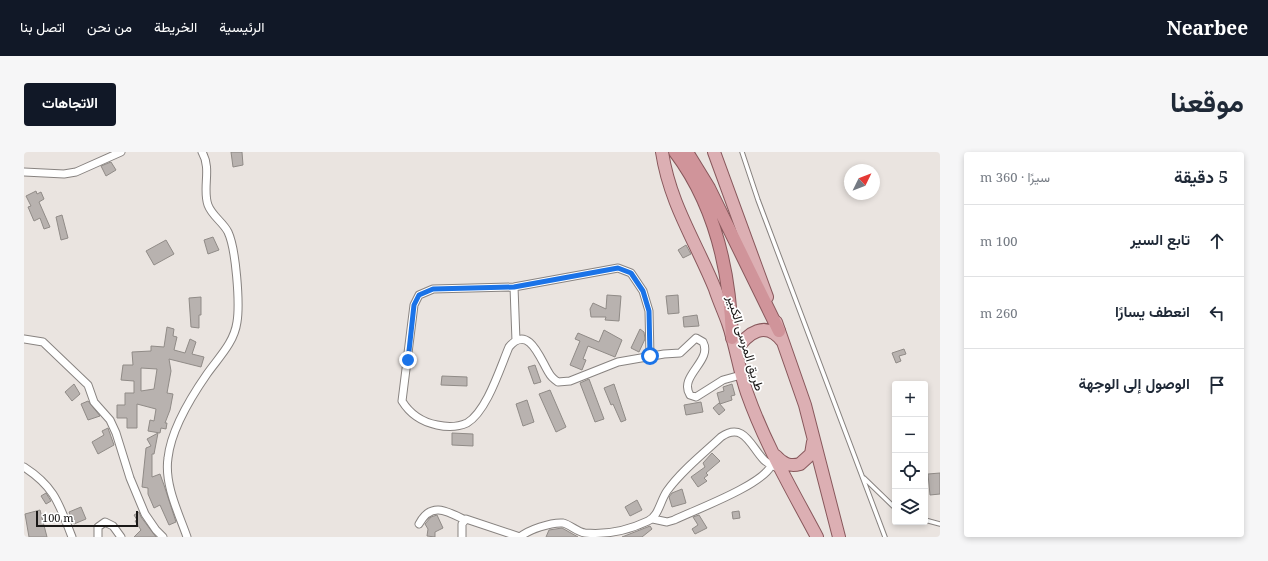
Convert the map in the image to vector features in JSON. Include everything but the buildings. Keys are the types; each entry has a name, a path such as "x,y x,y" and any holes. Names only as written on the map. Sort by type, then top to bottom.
{"highway":[{"path":"676,152 695,184 718,241 730,294 732,338"},
{"path":"687,152 702,176 725,220 782,337"}],"main road":[{"name":"طريق المرسى الكبير","path":"662,152 666,175 678,211 715,289 736,351 741,375 776,467 817,537"},
{"path":"714,152 782,337 805,405 839,537"},
{"path":"736,351 748,335 762,330 782,337"},
{"path":"771,451 782,463 791,466 800,464 811,454 813,435"}],"street":[{"path":"24,172 64,174 76,172 121,152"},
{"path":"187,537 169,482 167,459 177,426 208,373 230,344 235,331 238,314 235,267 229,234 208,207 207,175 202,152"},
{"path":"650,356 649,311 643,291 631,273 618,268 514,287 433,289 419,295 414,305 402,401 415,416 430,424 454,426 468,422 480,409 491,391 509,347 516,341 521,340 532,344 538,350 549,374 558,382 570,381 618,362 650,356 680,353 693,339 701,340 705,346 704,356 689,382 689,393 693,397 723,380 741,375"},
{"path":"514,287 516,341"},
{"path":"24,339 33,339 43,342 88,384 94,402 110,420 116,433 130,478 145,514 163,537"},
{"path":"419,524 423,515 432,510 444,510 465,520 520,537 530,532 561,524 577,531 587,533 618,531 632,528 653,519 666,522 674,520 736,492 776,467 760,456 745,436 733,432 726,434 668,490 653,519"},
{"path":"24,466 40,477 48,485 57,499 72,537"},
{"path":"462,537 462,524 465,520"},
{"path":"98,537 98,527 105,522 113,526 121,537"}],"lane":[{"path":"742,152 758,200 885,537"},
{"path":"863,477 892,505"},
{"path":"928,521 940,524"}],"route":[{"path":"408,360 414,305 419,295 433,289 514,287 618,268 631,273 643,291 649,311 650,356"}]}
